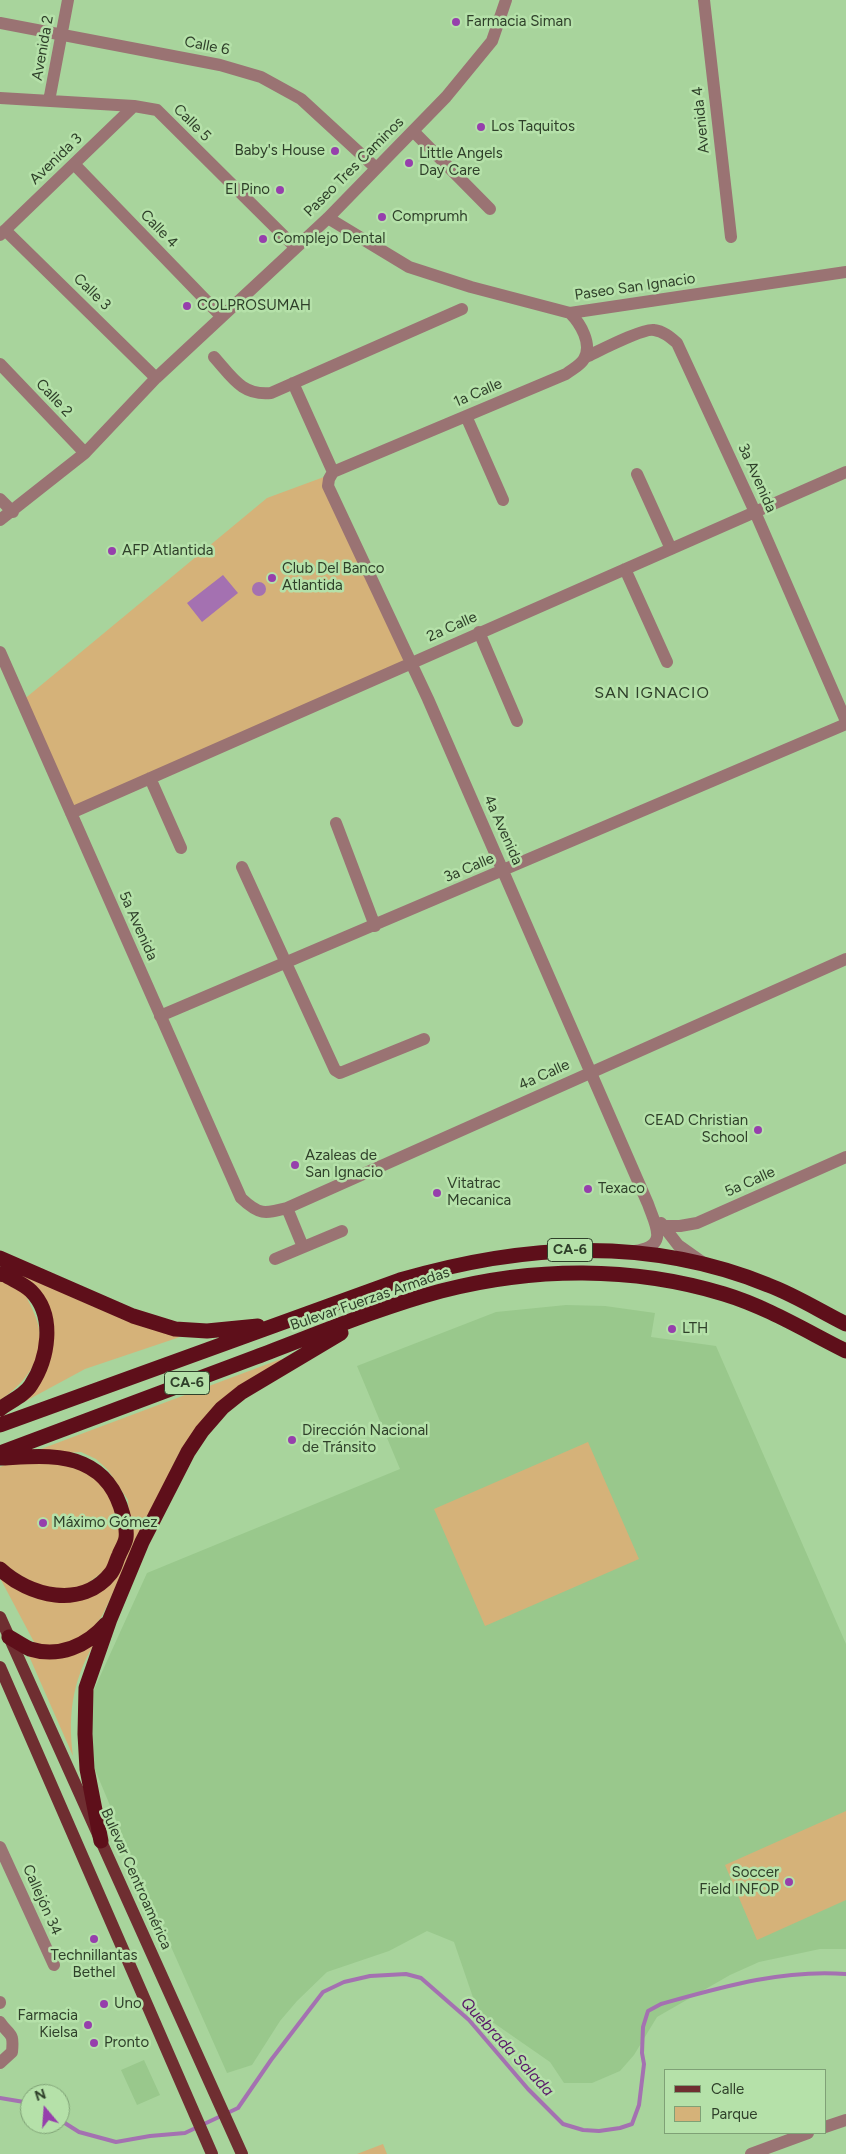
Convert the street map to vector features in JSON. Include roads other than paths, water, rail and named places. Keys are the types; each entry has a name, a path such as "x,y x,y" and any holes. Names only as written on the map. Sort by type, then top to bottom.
{"highway":[{"name":"Bulevar Fuerzas Armadas","path":"0,1425 400,1280 467,1262 546,1251 625,1252 703,1263 770,1285 846,1324"},
{"path":"0,1258 133,1316 174,1329 207,1332 292,1320"},
{"name":"Bulevar Fuerzas Armadas","path":"0,1453 375,1312 441,1291 501,1279 554,1272 611,1273 653,1278 724,1294 756,1305 846,1351"},
{"path":"0,1274 5,1275 32,1292 40,1304 48,1339 44,1356 30,1387 0,1409"},
{"path":"101,1841 87,1769 85,1734 86,1688 110,1619 142,1542 188,1452 202,1431 222,1408 242,1392 375,1312"},
{"path":"0,1458 66,1459 82,1464 98,1473 112,1486 120,1502 126,1538 112,1572 93,1588 80,1593 62,1596 44,1594 26,1588 0,1569"},
{"path":"9,1637 29,1648 52,1652 75,1648 96,1636 110,1619"}],"main road":[{"name":"Bulevar Centroamérica","path":"0,1617 239,2148"},
{"path":"0,1667 20,1675 30,1693 88,1827 101,1841"},
{"path":"0,1667 5,1685 212,2153"}],"street":[{"name":"Avenida 2","path":"49,101 68,0"},
{"name":"Paseo Tres Caminos","path":"0,520 4,505 85,453 156,378 328,218 413,131 446,97 492,41 506,0"},
{"name":"Avenida 4","path":"704,0 731,237"},
{"name":"Calle 6","path":"0,24 220,64 261,77 301,99 376,168"},
{"name":"Calle 5","path":"0,98 134,106 157,110 296,246"},
{"name":"Avenida 3","path":"2,233 134,106"},
{"path":"413,131 490,209"},
{"name":"Calle 4","path":"74,164 221,316"},
{"name":"Paseo San Ignacio","path":"328,218 409,266 471,287 570,313 846,272"},
{"name":"Calle 3","path":"2,233 156,378"},
{"path":"214,357 240,386 254,393 271,393 462,309"},
{"path":"570,313 579,321 584,332 586,357"},
{"name":"3a Avenida","path":"586,357 641,332 652,329 665,334 677,343 755,512 846,723"},
{"name":"1a Calle","path":"333,472 566,374 586,357"},
{"name":"Calle 2","path":"0,364 85,453"},
{"path":"293,384 333,472"},
{"path":"466,416 503,500"},
{"name":"4a Avenida","path":"333,472 328,479 328,486 504,871 648,1204 658,1235 656,1242 650,1248 625,1252"},
{"path":"637,474 671,549"},
{"name":"2a Calle","path":"71,813 410,662 755,512 845,475"},
{"path":"625,569 667,662"},
{"path":"480,632 517,722"},
{"name":"5a Avenida","path":"0,652 242,1198 254,1210"},
{"name":"3a Calle","path":"160,1016 376,926 846,723"},
{"path":"150,778 181,848"},
{"path":"336,823 376,926"},
{"path":"242,867 338,1073 424,1039"},
{"name":"4a Calle","path":"254,1210 270,1213 287,1208 846,959"},
{"name":"5a Calle","path":"664,1226 680,1226 697,1222 846,1157"},
{"name":"4a Avenida","path":"648,1204 678,1245 703,1263"},
{"path":"287,1208 303,1247"},
{"path":"275,1259 342,1231"},
{"name":"Callejón 34","path":"0,1848 54,1966"},
{"path":"0,2022 12,2034 13,2042 12,2052 0,2062"},
{"path":"826,2127 846,2120"},
{"path":"751,2154 805,2134"}],"waterway":[{"name":"Quebrada Salada","path":"70,2126 79,2132 116,2142 150,2136 185,2133 238,2108 271,2060 323,1992 344,1982 370,1976 406,1974 421,1978 469,2020 528,2089 563,2124 583,2130 599,2131 620,2128 632,2124 639,2105 644,2064 642,2053 643,2027 648,2011 661,2004 753,1981 799,1974 846,1974"},
{"name":"Quebrada Salada","path":"0,2098 20,2101"}],"place":[{"name":"Farmacia Siman","path":"456,22"},
{"name":"Los Taquitos","path":"481,127"},
{"name":"Baby's House","path":"335,151"},
{"name":"Little Angels Day Care","path":"409,163"},
{"name":"El Pino","path":"280,190"},
{"name":"Comprumh","path":"382,217"},
{"name":"Complejo Dental","path":"263,239"},
{"name":"COLPROSUMAH","path":"187,306"},
{"name":"AFP Atlantida","path":"112,551"},
{"name":"Club Del Banco Atlantida","path":"272,578"},
{"name":"CEAD Christian School","path":"758,1130"},
{"name":"Azaleas de San Ignacio","path":"295,1165"},
{"name":"Texaco","path":"588,1189"},
{"name":"Vitatrac Mecanica","path":"437,1193"},
{"name":"LTH","path":"672,1329"},
{"name":"Dirección Nacional de Tránsito","path":"292,1440"},
{"name":"Máximo Gómez","path":"43,1523"},
{"name":"Soccer Field INFOP","path":"789,1882"},
{"name":"Technillantas Bethel","path":"94,1939"},
{"name":"Uno","path":"104,2004"},
{"name":"Farmacia Kielsa","path":"88,2025"},
{"name":"Pronto","path":"94,2043"}],"district":[{"name":"SAN IGNACIO","path":"652,693"}]}
